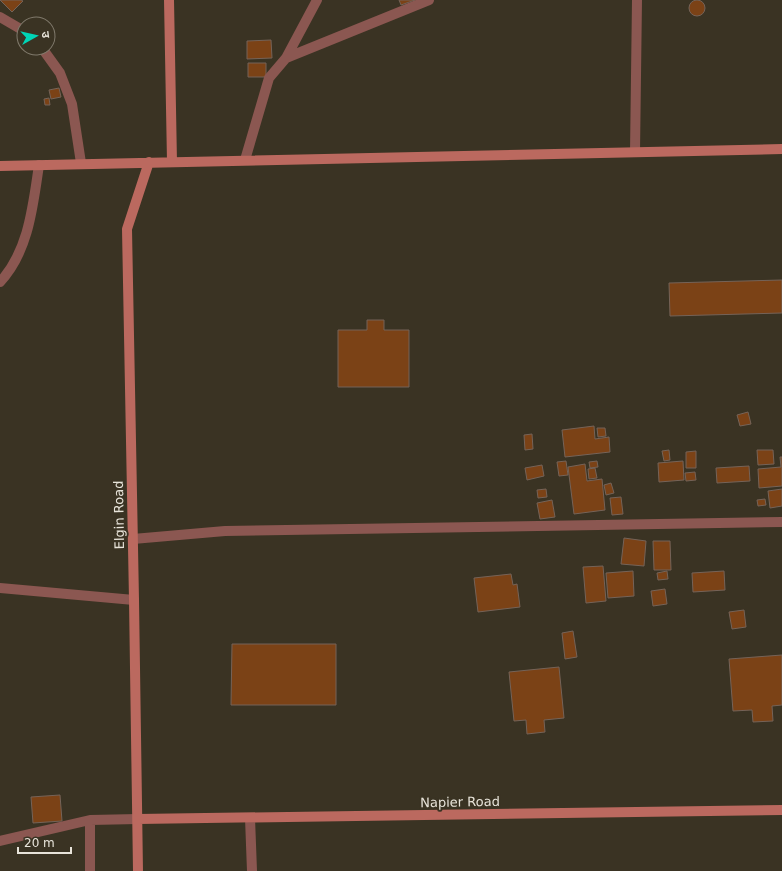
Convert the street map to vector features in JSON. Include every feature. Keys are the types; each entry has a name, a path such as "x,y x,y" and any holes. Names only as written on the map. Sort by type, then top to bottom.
{"street":[{"path":"170,0 172,162"},
{"path":"245,160 269,78 286,58 317,0"},
{"path":"286,58 429,0"},
{"path":"635,152 637,0"},
{"path":"0,18 16,27"},
{"path":"48,56 60,73 72,104 81,163"},
{"path":"0,166 81,163 782,149"},
{"name":"Elgin Road","path":"138,871 127,229 149,162"},
{"path":"0,282 21,250 32,212 39,165"},
{"path":"133,539 225,531 782,522"},
{"path":"0,588 134,600"},
{"name":"Napier Road","path":"138,819 782,810"},
{"path":"250,818 252,871"},
{"path":"0,842 90,820 138,819"},
{"path":"90,820 90,871"}],"building":[{"path":"0,0 21,0 23,1 12,12"},
{"path":"399,0 415,0 401,5"},
{"path":"694,0 700,0 705,5 703,14 700,16 694,16 689,11 689,5"},
{"path":"271,40 272,58 247,59 247,41"},
{"path":"248,63 266,63 266,77 248,77"},
{"path":"59,88 61,97 51,99 49,90"},
{"path":"49,98 50,105 45,105 44,99"},
{"path":"782,280 782,313 670,316 669,283"},
{"path":"367,320 384,320 384,330 409,330 409,387 338,387 338,330 367,330"},
{"path":"748,412 751,424 740,426 737,415"},
{"path":"594,426 595,439 609,437 610,452 565,457 562,430"},
{"path":"597,428 605,428 606,436 598,437"},
{"path":"532,434 533,449 525,450 524,435"},
{"path":"669,450 670,460 664,461 662,451"},
{"path":"757,450 773,450 774,464 758,465"},
{"path":"696,451 696,468 686,468 686,452"},
{"path":"780,457 782,457 782,486 759,488 758,469 781,467"},
{"path":"566,461 568,475 559,476 557,462"},
{"path":"597,461 598,467 590,468 589,462"},
{"path":"683,461 684,480 659,482 658,463"},
{"path":"585,464 587,481 602,479 605,510 574,514 568,467"},
{"path":"542,465 544,476 527,480 525,468"},
{"path":"749,466 750,481 717,483 716,468"},
{"path":"595,468 597,478 589,479 588,469"},
{"path":"695,472 696,480 686,481 685,473"},
{"path":"611,483 614,493 606,495 604,485"},
{"path":"546,489 547,497 538,498 537,490"},
{"path":"782,489 782,506 770,508 768,491"},
{"path":"621,497 623,514 612,515 610,498"},
{"path":"765,499 766,505 758,506 757,500"},
{"path":"552,500 555,517 540,519 537,503"},
{"path":"624,538 646,541 644,566 621,564"},
{"path":"653,541 670,541 671,570 654,570"},
{"path":"603,566 606,601 586,603 583,567"},
{"path":"633,571 634,596 608,598 606,573"},
{"path":"667,571 668,579 658,580 657,573"},
{"path":"724,571 725,590 693,592 692,573"},
{"path":"511,574 513,585 517,584 520,607 478,612 474,578"},
{"path":"665,589 667,604 653,606 651,591"},
{"path":"744,610 746,627 732,629 729,612"},
{"path":"573,631 577,657 565,659 562,633"},
{"path":"232,644 336,644 336,705 231,705"},
{"path":"782,655 782,705 772,706 773,721 753,722 752,710 733,711 729,659"},
{"path":"559,667 564,718 544,720 545,732 527,734 526,720 514,721 509,672"},
{"path":"60,795 62,821 33,823 31,797"}]}
